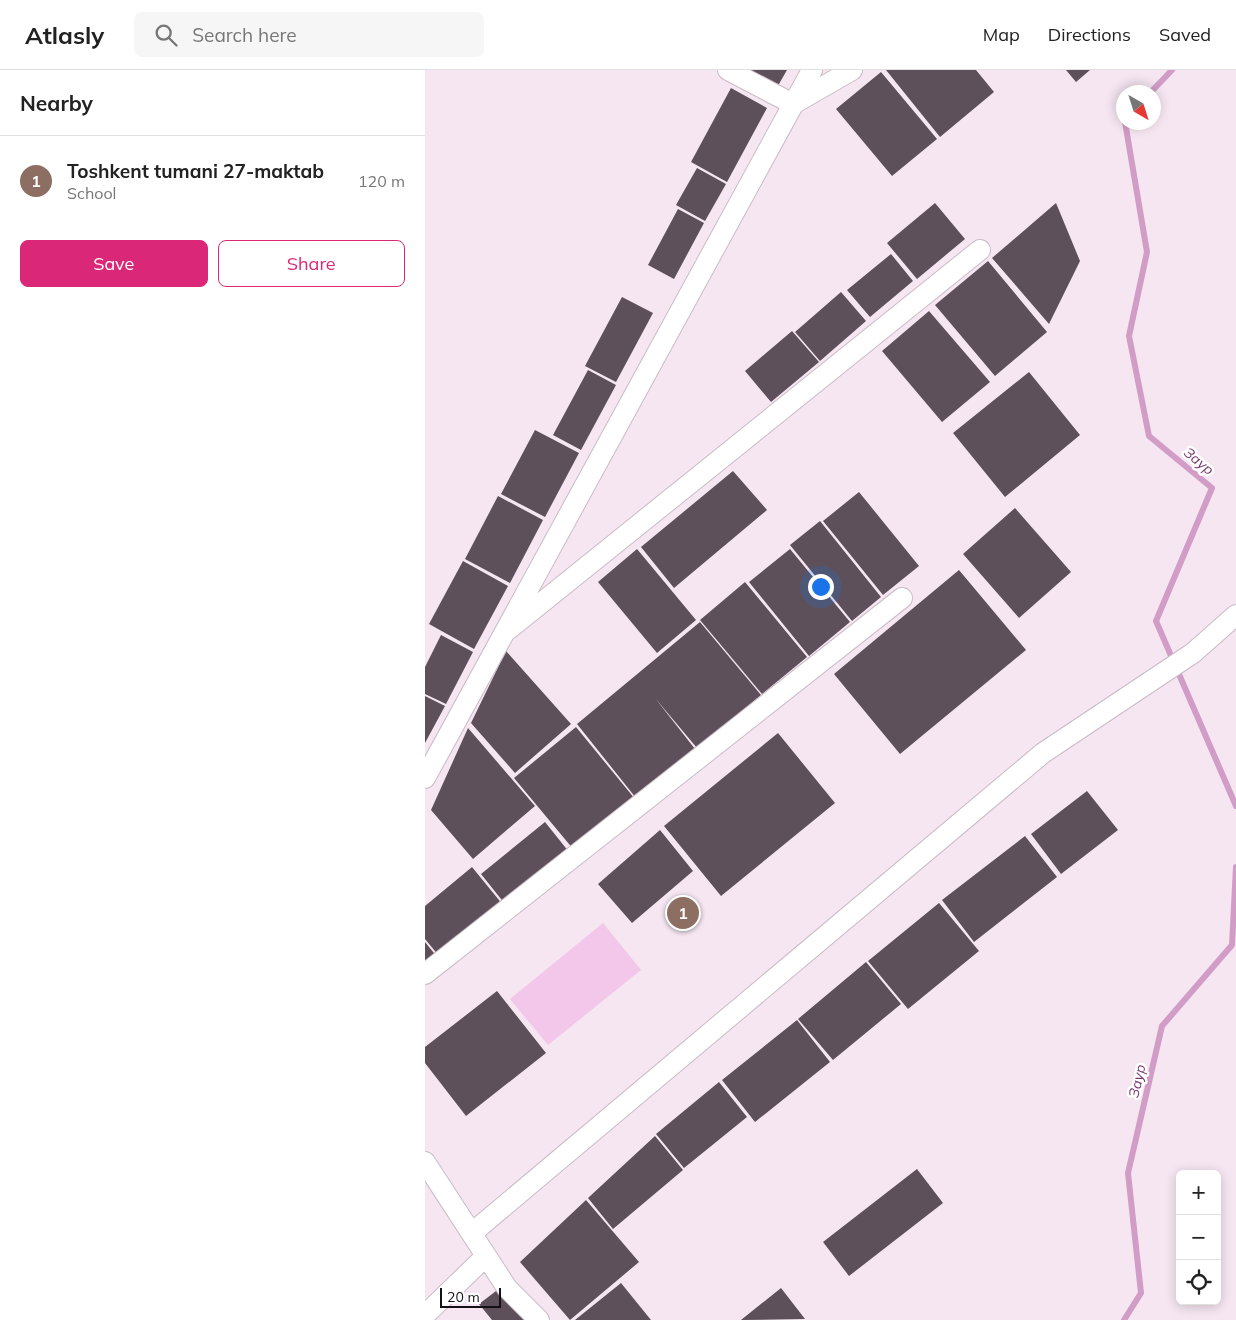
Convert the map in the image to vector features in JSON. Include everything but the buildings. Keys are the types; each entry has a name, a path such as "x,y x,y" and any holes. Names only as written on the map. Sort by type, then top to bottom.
{"street":[{"path":"728,70 793,104"},
{"path":"425,778 812,70"},
{"path":"793,104 852,70"},
{"path":"502,635 980,250"},
{"path":"425,974 902,598"},
{"path":"472,1233 1043,753 1193,653 1236,615"},
{"path":"425,1162 507,1288 539,1320"},
{"path":"425,1316 486,1256"}],"shaded area":[{"path":"603,923 641,970 548,1045 510,999"}],"waterway":[{"name":"Заур","path":"1158,85 1172,70"},
{"name":"Заур","path":"1126,130 1147,252 1129,336 1149,436 1212,488 1156,621 1236,806"},
{"name":"Заур","path":"1124,1320 1141,1293 1128,1173 1162,1026 1232,945 1236,867"}],"place":[{"name":"Toshkent tumani 27-maktab","path":"683,913"}]}
